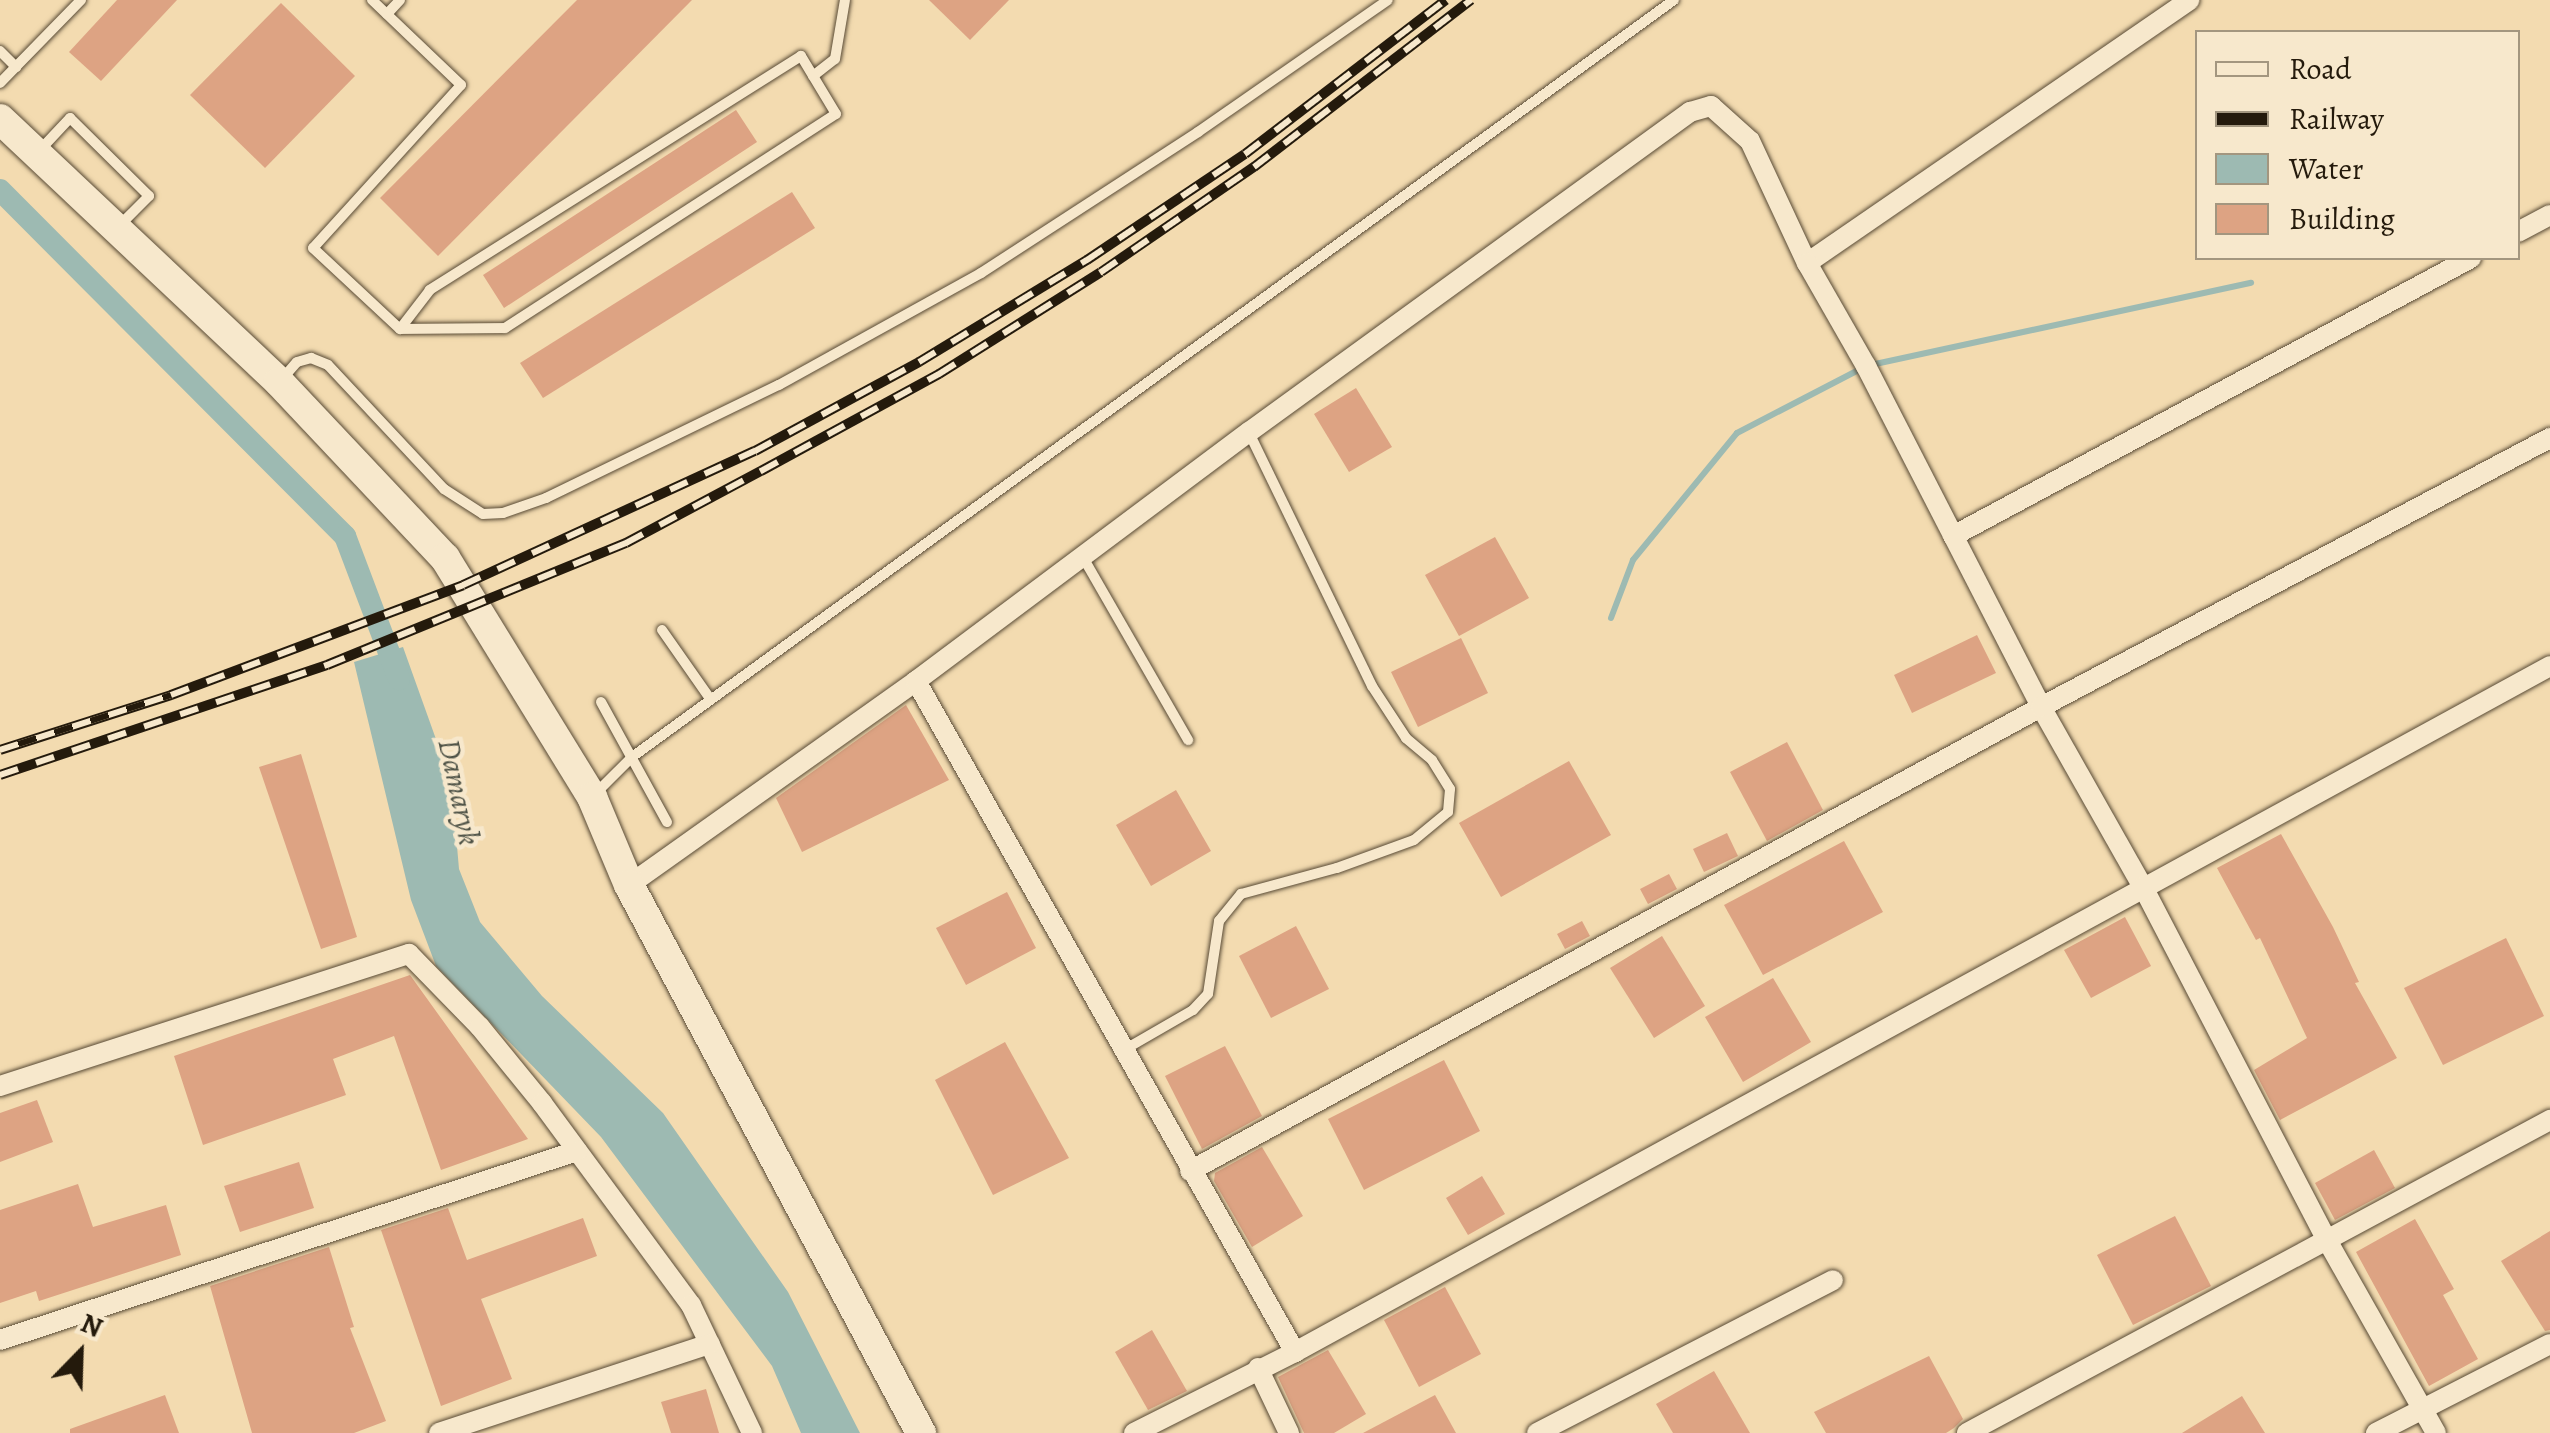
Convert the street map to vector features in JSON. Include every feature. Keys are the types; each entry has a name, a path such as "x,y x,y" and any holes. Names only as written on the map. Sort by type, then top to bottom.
{"main road":[{"path":"0,119 114,231 279,382 445,558 592,797 629,885 921,1433"}],"street":[{"path":"1807,263 2189,0"},
{"path":"629,885 1084,559 1249,432 1690,112 1711,106 1750,142 1807,263 2042,707 2143,887 2328,1242 2436,1433"},
{"path":"2520,231 2550,215"},
{"path":"1954,536 2467,260"},
{"path":"1190,1171 2042,707 2550,438"},
{"path":"1134,1433 1295,1352 2550,666"},
{"path":"916,681 1295,1352"},
{"path":"0,1086 408,954 480,1027 691,1305 752,1433"},
{"path":"1968,1433 2550,1120"},
{"path":"0,1340 577,1151"},
{"path":"1536,1433 1833,1280"},
{"path":"439,1433 710,1344"},
{"path":"2376,1433 2550,1344"},
{"path":"1258,1368 1289,1433"}],"lane":[{"path":"0,82 81,0"},
{"path":"372,0 461,85 313,248 400,329 505,328 836,114 800,56 430,290 400,329"},
{"path":"387,14 400,0"},
{"path":"812,76 836,59 845,0"},
{"path":"279,382 297,362 311,358 328,365 444,489 482,514 502,513 546,498 779,384 981,273 1198,132 1388,0"},
{"path":"592,797 632,757 1674,0"},
{"path":"0,52 16,67"},
{"path":"36,154 70,118 148,196 114,231"},
{"path":"1122,1051 1192,1010 1208,994 1219,921 1241,894 1337,868 1414,840 1448,812 1450,789 1432,760 1406,738 1372,686 1249,432"},
{"path":"1084,559 1188,740"},
{"path":"662,630 711,700"},
{"path":"601,702 667,822"}],"water":[{"path":"403,647 437,742 454,812 459,869 480,922 542,996 663,1113 788,1292 860,1433 801,1433 772,1366 601,1137 436,966 411,900 354,662"}],"building":[{"path":"117,0 177,0 101,81 69,52"},
{"path":"577,0 692,0 438,256 380,198"},
{"path":"929,0 1009,0 970,40"},
{"path":"281,3 355,76 265,168 190,95"},
{"path":"736,110 757,142 504,308 483,275"},
{"path":"792,192 815,228 543,398 520,363"},
{"path":"1356,388 1392,447 1349,472 1314,414"},
{"path":"1495,537 1529,598 1459,636 1425,575"},
{"path":"1977,635 1996,673 1912,713 1894,675"},
{"path":"1461,638 1488,693 1418,727 1391,672"},
{"path":"906,705 949,780 802,852 776,798"},
{"path":"1787,742 1823,810 1767,841 1730,772"},
{"path":"301,754 357,937 321,949 259,767"},
{"path":"1569,761 1611,835 1501,897 1459,823"},
{"path":"1176,790 1211,851 1151,886 1116,825"},
{"path":"1727,833 1738,856 1704,872 1693,849"},
{"path":"2281,834 2333,927 2359,982 2355,983 2397,1058 2280,1120 2254,1070 2307,1038 2260,938 2256,940 2217,868"},
{"path":"1844,841 1883,912 1763,975 1724,905"},
{"path":"1669,874 1677,889 1648,904 1640,889"},
{"path":"1007,892 1036,948 966,985 936,928"},
{"path":"2125,917 2151,966 2091,998 2064,950"},
{"path":"1582,921 1590,936 1565,949 1557,934"},
{"path":"1296,926 1329,989 1271,1018 1239,956"},
{"path":"1662,936 1705,1006 1654,1038 1610,968"},
{"path":"2506,938 2544,1016 2443,1065 2404,988"},
{"path":"410,975 528,1139 441,1170 394,1036 333,1059 346,1095 203,1145 174,1056"},
{"path":"1773,978 1811,1042 1743,1082 1705,1017"},
{"path":"1005,1042 1069,1158 993,1195 935,1080"},
{"path":"1225,1046 1262,1116 1202,1149 1165,1076"},
{"path":"1444,1060 1480,1131 1364,1190 1328,1119"},
{"path":"37,1100 53,1142 0,1162 0,1113"},
{"path":"1262,1147 1303,1216 1252,1247 1214,1181 1215,1173"},
{"path":"2374,1150 2395,1188 2335,1220 2315,1183"},
{"path":"299,1162 314,1208 240,1232 224,1186"},
{"path":"1482,1176 1505,1214 1468,1235 1446,1198"},
{"path":"78,1184 93,1227 166,1205 181,1255 39,1301 36,1291 0,1303 0,1210"},
{"path":"448,1208 467,1260 583,1218 597,1256 481,1299 512,1379 441,1406 381,1230"},
{"path":"2175,1216 2211,1286 2133,1325 2097,1255"},
{"path":"2415,1219 2454,1289 2443,1295 2478,1359 2429,1386 2356,1252"},
{"path":"2550,1231 2550,1330 2545,1331 2501,1261"},
{"path":"329,1247 354,1327 350,1328 386,1421 354,1433 252,1433 210,1286"},
{"path":"1445,1287 1481,1354 1419,1387 1384,1320"},
{"path":"1152,1330 1187,1391 1148,1410 1115,1352"},
{"path":"1328,1350 1366,1414 1334,1433 1304,1433 1278,1377"},
{"path":"1929,1356 1963,1419 1954,1428 1946,1433 1826,1433 1814,1412"},
{"path":"1714,1371 1750,1433 1673,1433 1656,1404"},
{"path":"706,1389 719,1433 671,1433 661,1402"},
{"path":"165,1395 179,1433 70,1433 70,1429"},
{"path":"1435,1395 1456,1433 1363,1433"},
{"path":"2242,1396 2265,1433 2182,1433"}],"waterway":[{"name":"Damaryk","path":"0,190 345,536 399,679"},
{"path":"1611,618 1633,560 1737,433 1866,366 2251,283"}],"railway":[{"path":"0,750 171,695 463,585 755,451 919,362 1087,260 1245,154 1446,0"},
{"path":"0,775 327,665 626,543 939,374 1101,272 1254,167 1471,0"}]}
